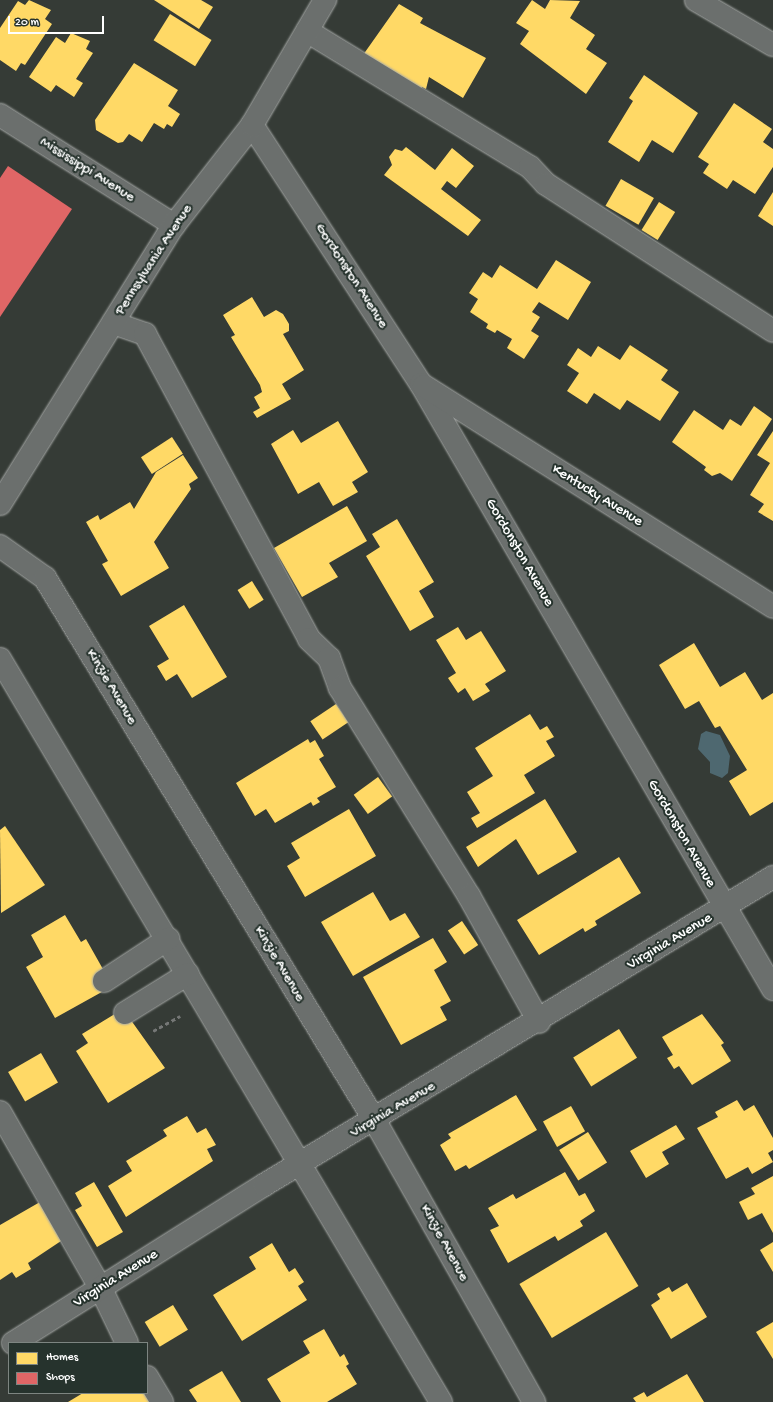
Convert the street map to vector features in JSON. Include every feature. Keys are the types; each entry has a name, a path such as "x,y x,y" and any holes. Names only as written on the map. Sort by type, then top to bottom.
{"street":[{"name":"Pennsylvania Avenue","path":"0,504 174,225 252,125 325,0"},
{"path":"696,0 773,45"},
{"path":"308,31 530,167 546,184 773,331"},
{"name":"Mississippi Avenue","path":"0,115 174,225"},
{"name":"Gordonston Avenue","path":"252,125 421,384 725,909 773,989"},
{"path":"113,323 145,334 309,639 329,658 340,688 470,896 539,1022"},
{"name":"Kentucky Avenue","path":"421,384 773,607"},
{"name":"Kinzie Avenue","path":"0,546 45,578 375,1121 534,1402"},
{"path":"0,659 303,1165 441,1402"},
{"name":"Virginia Avenue","path":"15,1342 725,909 773,877"},
{"path":"104,981 168,939"},
{"path":"125,1013 188,974"},
{"path":"0,1112 101,1289 127,1342"},
{"path":"148,1379 162,1402"}],"path":[{"path":"148,1033 205,1002"}],"water":[{"path":"706,731 720,735 730,756 728,773 722,778 710,773 710,762 698,749 701,734"}],"building: Homes":[{"path":"29,0 51,10 45,19 52,24 25,65 21,63 16,71 0,60 0,28 18,1 25,5"},
{"path":"154,0 201,0 213,7 199,29"},
{"path":"532,0 545,9 550,0 580,1 570,18 595,35 586,49 607,63 586,94 520,44 529,31 516,23"},
{"path":"399,4 423,18 420,23 486,58 463,98 429,77 426,89 422,87 420,90 363,55"},
{"path":"170,14 212,40 195,66 154,40"},
{"path":"71,33 90,41 86,49 93,53 76,79 83,83 74,97 56,85 51,92 29,77 56,37 65,43"},
{"path":"134,63 178,90 168,106 180,114 172,127 167,124 164,129 154,123 142,142 129,134 123,142 118,143 96,130 95,120"},
{"path":"644,75 698,113 673,153 652,140 639,162 608,142 633,101 629,98"},
{"path":"734,103 772,129 763,142 773,149 773,167 755,194 733,180 727,189 703,173 709,164 698,157"},
{"path":"406,147 435,170 452,148 474,166 456,188 447,181 441,189 481,220 468,236 384,175 392,165 389,157 395,149 402,151"},
{"path":"621,179 654,198 638,225 606,206"},
{"path":"773,192 773,226 758,216"},
{"path":"659,202 675,212 658,240 642,230"},
{"path":"556,260 591,282 568,320 539,302 532,312 540,317 531,331 539,336 524,359 507,348 512,339 497,330 495,333 486,328 488,324 470,312 478,299 469,293 483,272 492,278 500,265 537,289"},
{"path":"252,297 264,317 276,310 283,314 289,324 289,331 283,334 304,370 282,384 291,399 257,418 253,412 260,408 254,397 262,392 260,385 231,337 235,335 223,315"},
{"path":"630,345 668,370 661,380 679,392 660,421 627,400 620,410 594,393 587,404 567,391 579,373 567,365 578,348 591,357 598,346 620,360"},
{"path":"754,406 772,419 732,481 720,473 712,476 704,470 706,467 672,442 694,410 723,430 730,419 741,426"},
{"path":"338,421 368,472 352,482 358,492 333,506 319,482 298,494 271,444 293,430 301,443"},
{"path":"773,431 773,521 758,512 764,504 750,495 770,463 757,455"},
{"path":"172,437 183,454 152,474 141,457"},
{"path":"183,455 198,478 189,484 191,489 154,542 169,568 121,596 102,564 108,561 86,522 98,515 100,520 130,502 134,509 156,472"},
{"path":"347,506 367,541 329,563 338,577 302,597 274,548"},
{"path":"397,519 434,582 419,591 434,617 410,631 366,556 380,547 372,534"},
{"path":"252,581 264,600 249,609 238,590"},
{"path":"184,605 227,677 192,698 177,674 166,681 157,666 169,659 149,626"},
{"path":"458,627 466,640 481,631 506,671 485,684 490,691 473,701 465,688 458,693 448,678 456,673 436,640"},
{"path":"694,643 720,687 745,672 762,700 773,693 773,802 750,816 729,781 747,770 720,726 715,728 699,701 685,709 659,665"},
{"path":"336,704 348,722 323,740 310,721"},
{"path":"530,714 540,730 547,726 554,737 546,741 555,756 524,775 535,793 477,828 471,818 480,813 467,792 493,776 475,748"},
{"path":"308,739 310,743 315,740 324,756 319,759 336,787 317,798 320,802 313,806 311,802 275,823 266,809 255,816 236,783"},
{"path":"378,777 392,796 368,814 354,795"},
{"path":"545,799 577,852 538,875 516,839 478,867 466,847"},
{"path":"349,809 376,856 305,897 287,866 300,858 291,843"},
{"path":"5,826 45,885 1,913 0,830"},
{"path":"619,857 641,893 595,921 597,925 585,932 583,928 539,955 517,920"},
{"path":"373,892 390,921 405,913 420,937 353,976 321,922"},
{"path":"65,915 81,942 86,939 104,971 109,988 55,1018 26,967 43,957 31,935"},
{"path":"462,921 478,945 464,955 448,931"},
{"path":"433,938 447,962 434,970 451,1001 440,1007 447,1020 401,1045 363,977"},
{"path":"123,1009 165,1068 108,1103 76,1051 88,1043 82,1034"},
{"path":"702,1014 724,1043 721,1045 731,1061 692,1085 679,1066 674,1069 667,1058 673,1055 662,1037"},
{"path":"619,1029 637,1058 591,1086 573,1058"},
{"path":"41,1053 58,1082 25,1101 8,1072"},
{"path":"516,1095 537,1130 469,1169 466,1165 455,1171 440,1145 451,1138 448,1134"},
{"path":"737,1100 744,1111 754,1105 773,1138 773,1150 768,1153 773,1162 752,1174 748,1167 726,1179 697,1128 718,1117 715,1112"},
{"path":"571,1106 585,1131 557,1147 543,1122"},
{"path":"187,1116 197,1133 206,1128 216,1145 207,1149 213,1161 126,1217 108,1186 132,1171 126,1161 167,1136 163,1130"},
{"path":"676,1125 685,1139 662,1152 669,1164 646,1178 630,1151"},
{"path":"588,1132 607,1163 578,1181 559,1150"},
{"path":"565,1172 579,1196 585,1193 595,1211 580,1221 583,1226 558,1241 555,1236 508,1263 490,1230 499,1226 488,1208 513,1194 516,1199"},
{"path":"773,1176 773,1233 762,1213 748,1220 739,1202 755,1194 751,1188"},
{"path":"94,1182 123,1232 97,1247 75,1210 82,1206 75,1193"},
{"path":"40,1202 64,1239 28,1263 31,1269 16,1278 12,1272 0,1280 0,1225"},
{"path":"606,1232 638,1286 552,1338 519,1284"},
{"path":"773,1242 773,1272 760,1250"},
{"path":"272,1243 289,1272 295,1268 304,1282 298,1286 307,1300 242,1341 213,1295 256,1269 249,1257"},
{"path":"687,1283 707,1317 671,1339 651,1305 660,1299 657,1294 669,1287 672,1292"},
{"path":"173,1305 188,1330 160,1347 145,1322"},
{"path":"773,1322 773,1359 756,1332"},
{"path":"324,1329 340,1357 344,1354 349,1364 346,1366 357,1384 327,1402 281,1402 267,1379 310,1353 303,1341"},
{"path":"222,1371 241,1402 197,1402 189,1390"},
{"path":"687,1374 704,1402 636,1402 633,1398 644,1392 647,1397"},
{"path":"81,1394 146,1394 151,1402 68,1402"}],"building: Shops":[{"path":"8,166 72,209 0,317 0,178"}]}
